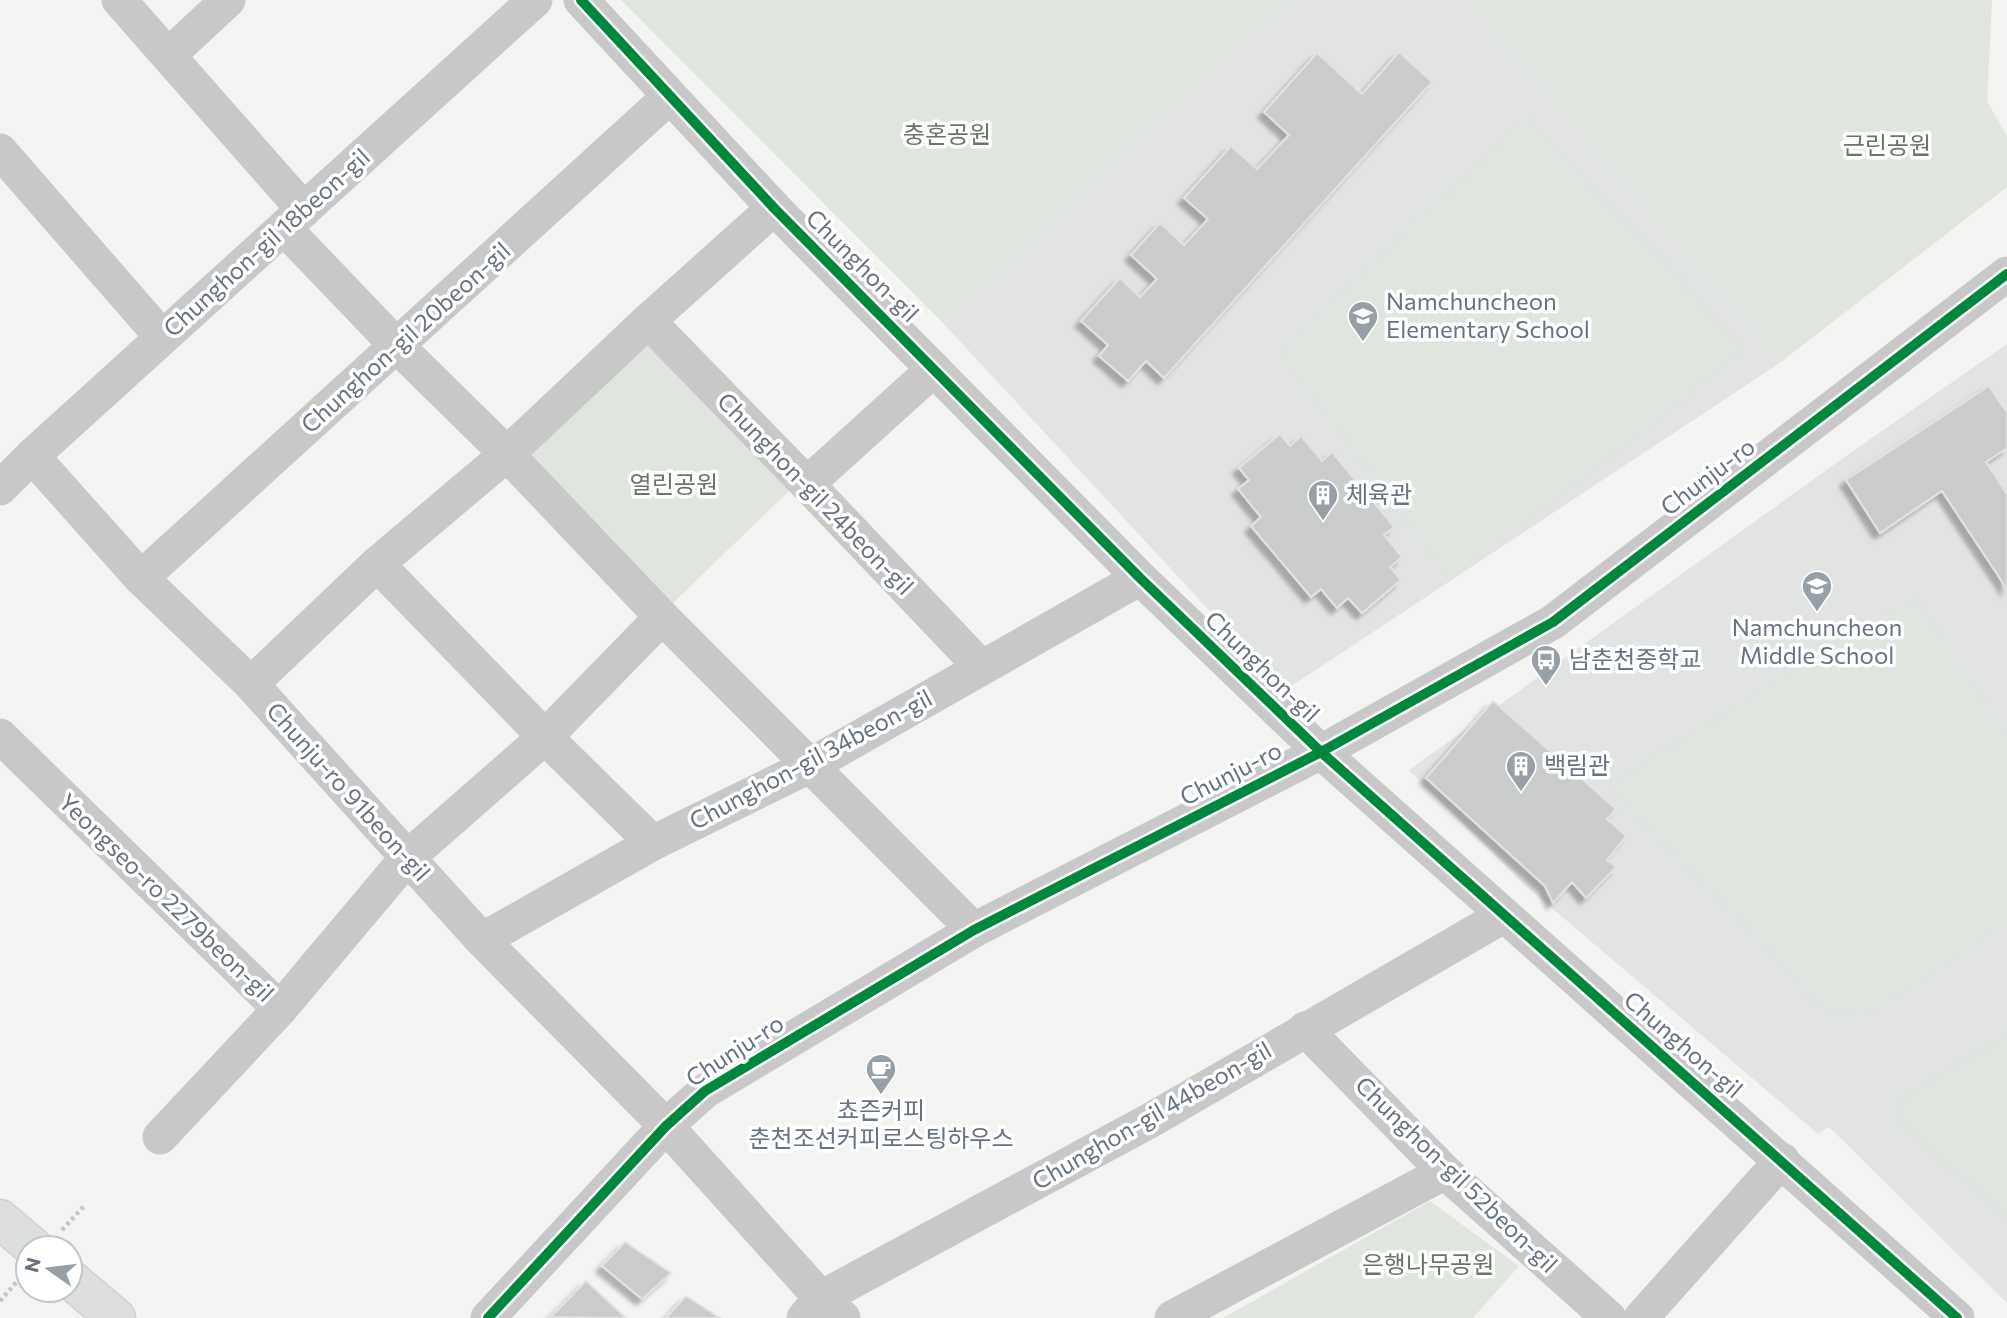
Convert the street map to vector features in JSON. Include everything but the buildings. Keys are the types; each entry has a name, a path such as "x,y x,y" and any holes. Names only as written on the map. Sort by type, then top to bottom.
{"street":[{"path":"119,0 169,55 294,219 397,346 507,454 662,617 974,930"},
{"path":"169,55 228,0"},
{"name":"Chunghon-gil 18beon-gil","path":"0,488 162,337 535,0"},
{"name":"Chunghon-gil","path":"581,0 774,208 1140,578 1321,752 1957,1318"},
{"name":"Chunghon-gil 20beon-gil","path":"141,578 669,97"},
{"path":"0,151 162,337"},
{"path":"251,684 377,564 507,454 648,321 774,208"},
{"name":"Chunju-ro","path":"488,1318 666,1126 705,1091 974,930 1321,752 1553,622 2007,274"},
{"name":"Chunghon-gil 24beon-gil","path":"648,321 981,667"},
{"path":"807,484 934,369"},
{"name":"Chunju-ro 91beon-gil","path":"32,456 141,578 251,684 482,940 666,1126 823,1311"},
{"path":"377,564 545,737 653,843"},
{"name":"Chunghon-gil 34beon-gil","path":"482,940 653,843 811,765 1140,578"},
{"name":"Yeongseo-ro 2279beon-gil","path":"0,736 279,1009 407,858 545,737 662,617"},
{"name":"Chunghon-gil 44beon-gil","path":"823,1311 1503,916"},
{"path":"160,1137 279,1009"},
{"name":"Chunghon-gil 52beon-gil","path":"1306,1029 1445,1172 1609,1318"},
{"path":"1641,1318 1782,1160"},
{"path":"1172,1318 1445,1172"},
{"path":"0,1219 26,1234"},
{"path":"84,1291 116,1318"}],"path":[{"path":"55,1234 85,1205"},
{"path":"0,1301 14,1285"}],"shaded area":[{"name":"Namchuncheon Elementary School","path":"1288,0 1469,0 1781,362 1284,691 944,324"},
{"name":"Namchuncheon Middle School","path":"2007,344 2007,1303 1829,1127 1818,1134 1527,887 1409,770 1846,456"}],"green space":[{"name":"충혼공원","path":"621,0 1288,0 944,324"},
{"name":"근린공원","path":"1469,0 1992,0 1987,101 2007,136 2007,187 1781,362"},
{"path":"1528,118 1746,350 1452,580 1279,352"},
{"name":"열린공원","path":"642,337 792,488 673,603 525,447"},
{"path":"1916,598 2007,734 2007,924 1865,1017 1826,1011 1609,785"},
{"path":"2007,1035 2007,1217 1901,1124 1897,1102"},
{"name":"은행나무공원","path":"1430,1201 1519,1266 1473,1318 1223,1318"}],"cycle path":[{"path":"581,0 774,208 1140,578 1321,752 1957,1318"},
{"path":"488,1318 666,1126 705,1091 974,930 1321,752 1553,622 2007,274"}],"place":[{"name":"Namchuncheon Elementary School","path":"1363,343"},
{"name":"체육관","path":"1323,522"},
{"name":"Namchuncheon Middle School","path":"1817,613"},
{"name":"남춘천중학교","path":"1546,687"},
{"name":"백림관","path":"1521,793"},
{"name":"쵸즌커피 춘천조선커피로스팅하우스","path":"881,1096"}]}
